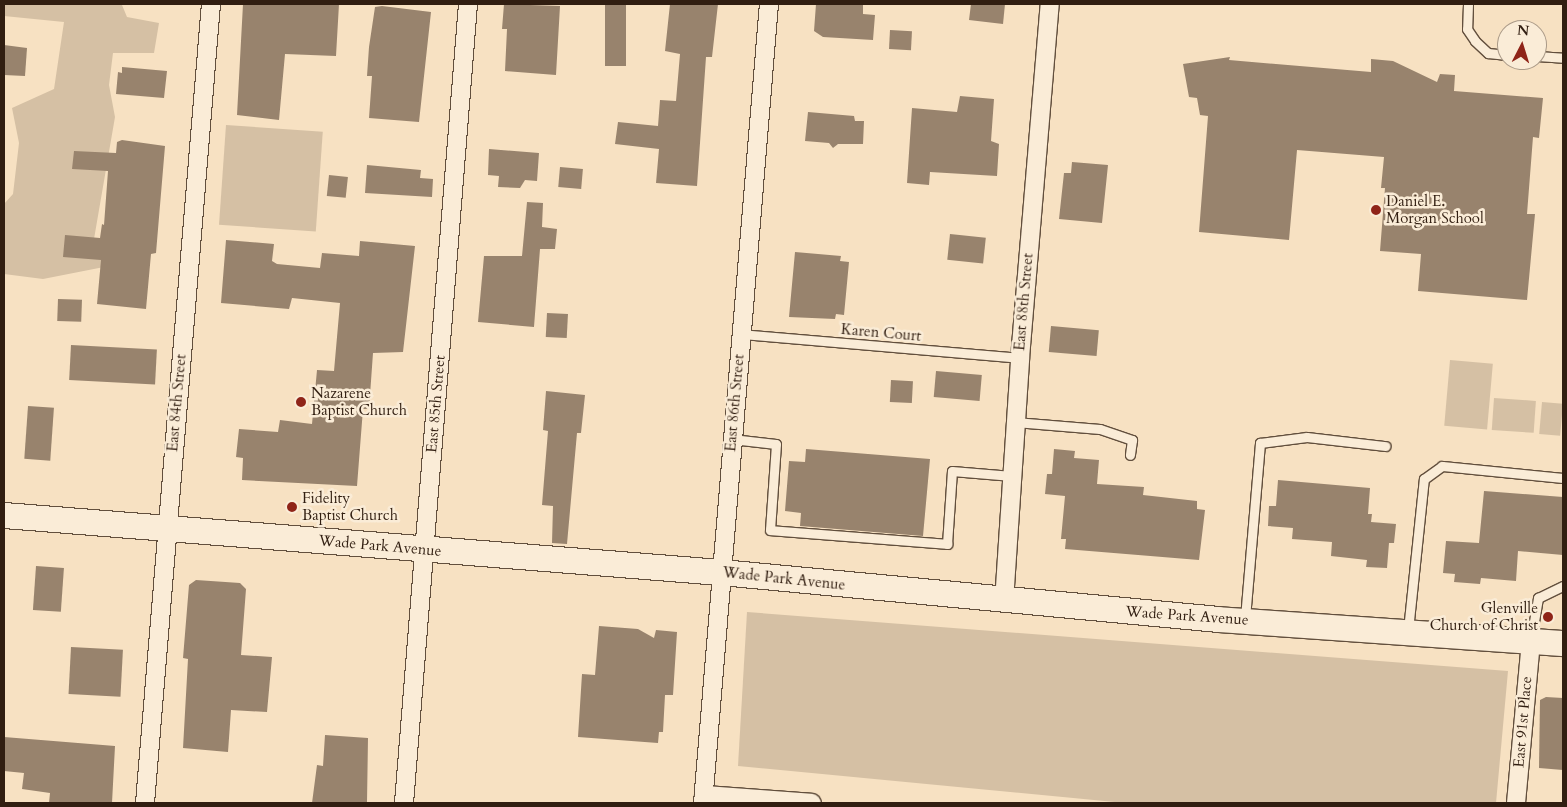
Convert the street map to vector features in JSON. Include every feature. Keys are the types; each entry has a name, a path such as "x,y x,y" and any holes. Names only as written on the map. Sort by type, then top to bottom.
{"street":[{"name":"East 84th Street","path":"145,803 211,4"},
{"name":"East 85th Street","path":"404,803 468,4"},
{"name":"East 86th Street","path":"703,799 770,4"},
{"name":"East 88th Street","path":"1004,602 1015,422 1050,4"},
{"name":"Wade Park Avenue","path":"4,515 424,550 721,572 1004,602 1563,643"},
{"name":"East 91st Place","path":"1516,803 1530,640"},
{"path":"703,799 812,803"}],"lane":[{"path":"1468,4 1467,29 1475,41 1488,53 1497,53"},
{"path":"1547,57 1563,58"},
{"name":"Karen Court","path":"741,334 1020,358"},
{"path":"1015,422 1100,429 1132,440 1130,455"},
{"path":"1244,621 1260,443 1307,437 1384,446"},
{"path":"732,439 776,444 770,530 947,544 952,471 1012,476"},
{"path":"1408,632 1424,479 1442,466 1563,478"},
{"path":"1530,640 1538,598 1563,586"}],"shaded area":[{"path":"4,4 115,4 122,5 127,17 159,23 154,53 113,53 109,85 115,117 94,239 104,267 43,279 4,274 4,204 13,194 19,143 12,108 54,89 64,22 4,16"},
{"path":"226,125 323,132 316,232 219,225"},
{"path":"1450,360 1493,364 1487,429 1444,426"},
{"path":"1494,398 1536,401 1534,433 1492,430"},
{"path":"1542,402 1563,404 1560,436 1539,434"},
{"path":"747,612 1508,671 1496,803 1125,803 738,766"}],"building":[{"path":"243,4 339,4 336,56 285,54 279,120 237,115"},
{"path":"504,4 560,6 556,75 505,71 507,29 502,29"},
{"path":"605,4 626,4 626,66 605,66"},
{"path":"670,4 718,4 712,57 706,57 697,186 656,183 659,149 615,144 618,122 658,126 660,100 676,101 680,54 665,51"},
{"path":"816,4 863,4 863,14 875,15 873,40 823,37 814,31"},
{"path":"971,4 1005,4 1003,24 969,20"},
{"path":"382,6 431,12 419,122 369,118 372,76 367,76 369,47 375,7"},
{"path":"890,30 912,31 911,50 889,49"},
{"path":"4,45 27,48 25,76 4,75"},
{"path":"1230,57 1229,60 1371,72 1371,59 1393,61 1437,82 1440,74 1455,75 1454,91 1543,98 1539,138 1533,137 1527,214 1535,214 1527,300 1418,291 1421,254 1380,251 1385,188 1381,188 1384,157 1297,150 1289,240 1199,232 1208,116 1200,115 1197,98 1189,97 1183,64"},
{"path":"122,67 167,71 164,98 116,94 118,72 122,73"},
{"path":"960,96 994,99 991,141 999,144 997,176 930,172 929,185 907,183 912,108 957,112"},
{"path":"808,112 854,116 855,121 864,121 863,144 838,144 833,148 829,143 805,141"},
{"path":"122,140 165,146 156,253 151,254 146,309 97,304 101,260 63,257 65,235 100,238 102,224 104,225 108,171 72,169 74,151 116,153 117,142"},
{"path":"489,149 539,153 537,181 525,180 520,188 498,187 499,176 488,175"},
{"path":"1072,162 1108,165 1102,223 1059,219 1064,173 1071,173"},
{"path":"367,165 421,170 420,178 433,179 432,197 365,193"},
{"path":"560,167 583,169 581,189 558,187"},
{"path":"329,175 348,177 346,198 327,196"},
{"path":"527,202 543,203 542,227 557,229 555,249 540,249 534,327 478,322 484,256 522,256"},
{"path":"950,234 986,238 983,264 947,260"},
{"path":"226,240 274,244 272,261 277,264 320,268 322,253 359,256 360,241 415,246 403,352 373,353 369,409 363,409 357,486 242,480 243,458 236,457 239,429 278,432 280,420 312,424 317,370 334,371 340,303 292,298 289,309 221,303"},
{"path":"795,252 841,256 840,261 849,262 844,315 836,314 835,319 789,317"},
{"path":"58,299 82,300 81,322 57,321"},
{"path":"547,313 568,314 567,338 546,337"},
{"path":"1051,326 1099,330 1097,356 1049,352"},
{"path":"71,345 157,350 155,384 69,380"},
{"path":"936,371 982,375 980,401 934,397"},
{"path":"891,380 913,381 912,403 890,402"},
{"path":"546,391 585,395 581,433 577,433 567,544 552,543 553,506 542,505 548,431 543,430"},
{"path":"28,406 54,408 50,461 24,459"},
{"path":"806,449 930,459 923,536 800,526 801,513 785,511 789,461 805,462"},
{"path":"1054,449 1075,451 1074,458 1099,460 1097,484 1144,487 1143,495 1197,501 1197,509 1205,510 1199,560 1065,549 1066,539 1061,539 1065,496 1045,494 1047,474 1052,474"},
{"path":"1278,480 1370,488 1368,514 1372,514 1371,522 1396,524 1394,543 1389,543 1387,568 1366,567 1367,560 1331,556 1332,542 1292,539 1293,528 1268,526 1269,506 1276,506"},
{"path":"1484,491 1563,497 1563,555 1518,551 1516,581 1481,578 1480,584 1454,582 1455,574 1443,573 1446,541 1479,543"},
{"path":"36,566 64,568 61,612 33,610"},
{"path":"196,580 240,583 246,589 241,655 272,657 267,712 231,710 228,752 183,748 188,659 183,658 189,585"},
{"path":"599,626 638,629 654,638 656,630 677,632 673,695 665,695 663,732 659,732 658,743 578,737 582,674 595,675"},
{"path":"71,647 123,650 120,697 69,694"},
{"path":"1546,697 1563,698 1563,770 1539,768 1540,700"},
{"path":"325,735 368,738 367,803 312,803 317,765 323,766"},
{"path":"4,737 115,746 112,803 49,803 50,793 22,789 24,773 4,771"}],"place":[{"name":"Daniel E. Morgan School","path":"1376,210"},
{"name":"Nazarene Baptist Church","path":"301,402"},
{"name":"Fidelity Baptist Church","path":"292,507"},
{"name":"Glenville Church of Christ","path":"1548,617"}]}
